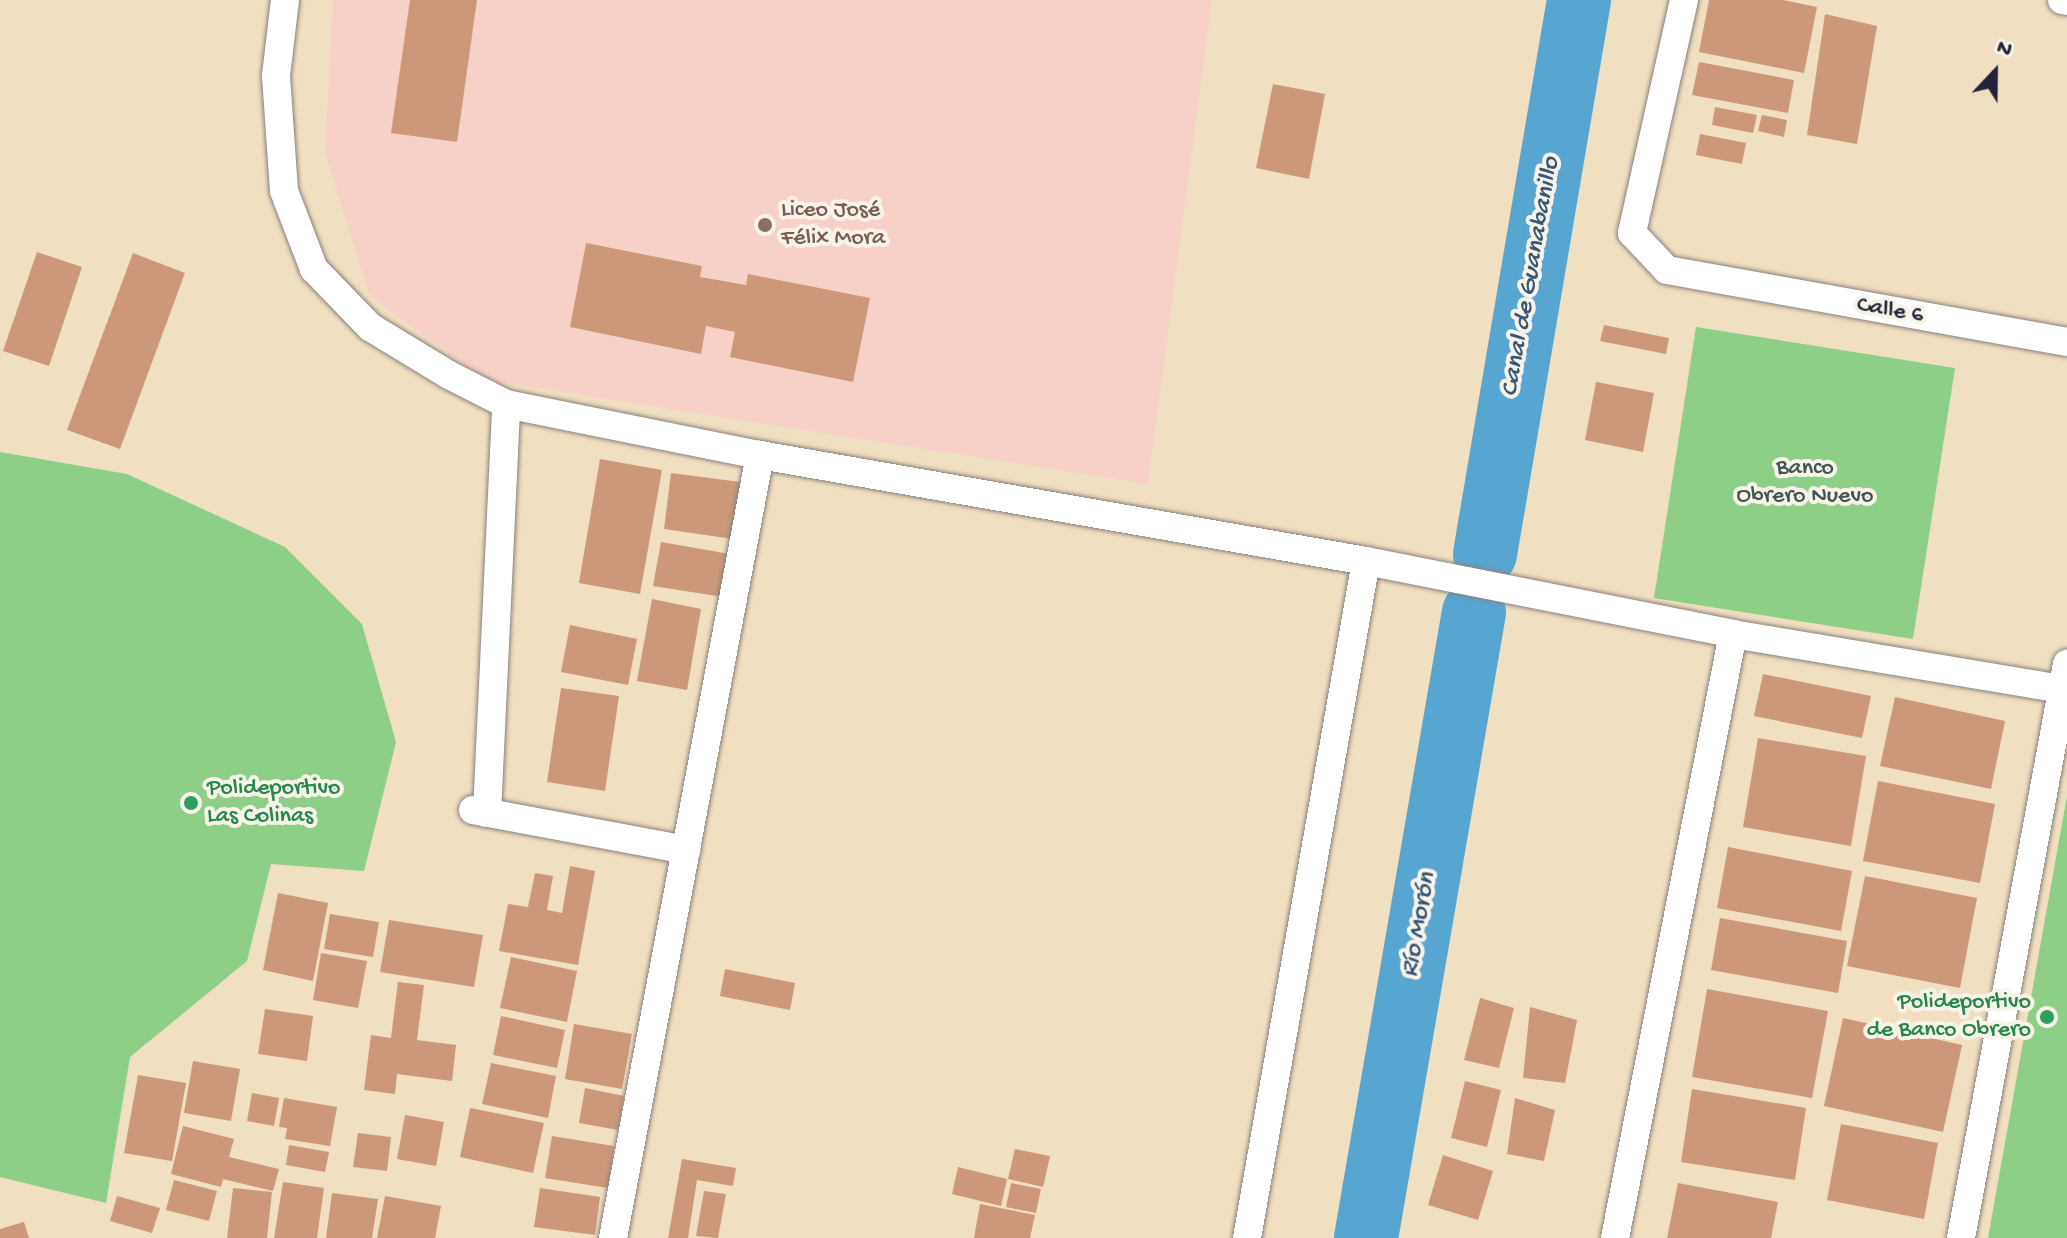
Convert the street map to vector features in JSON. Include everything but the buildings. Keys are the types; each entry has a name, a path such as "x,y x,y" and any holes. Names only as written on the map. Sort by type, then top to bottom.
{"street":[{"path":"285,0 276,76 284,191 314,269 370,327 449,375 506,404 760,455 1366,561 1733,634 2066,681 1961,1238"},
{"name":"Calle 6","path":"1684,0 1632,233 1667,270 2067,342"},
{"path":"506,404 480,811 686,850"},
{"path":"613,1238 760,455"},
{"path":"1247,1238 1366,561"},
{"path":"1615,1238 1733,634"}],"shaded area":[{"name":"Liceo José Félix Mora","path":"333,0 1212,0 1148,484 485,380 370,296 325,153"}],"green space":[{"name":"Banco Obrero Nuevo","path":"1696,327 1955,368 1913,639 1654,598"},
{"name":"Polideportivo Las Colinas","path":"0,452 127,474 285,547 362,624 396,742 364,871 271,864 247,961 130,1057 106,1203 0,1177"},
{"name":"Polideportivo de Banco Obrero","path":"2067,796 2067,1238 1988,1238"}],"waterway":[{"name":"Canal de Guanabanillo","path":"1485,554 1579,0"},
{"name":"Río Morón","path":"1366,1238 1474,612"}],"place":[{"name":"Liceo José Félix Mora","path":"765,225"},
{"name":"Polideportivo Las Colinas","path":"191,803"},
{"name":"Polideportivo de Banco Obrero","path":"2047,1017"}]}
